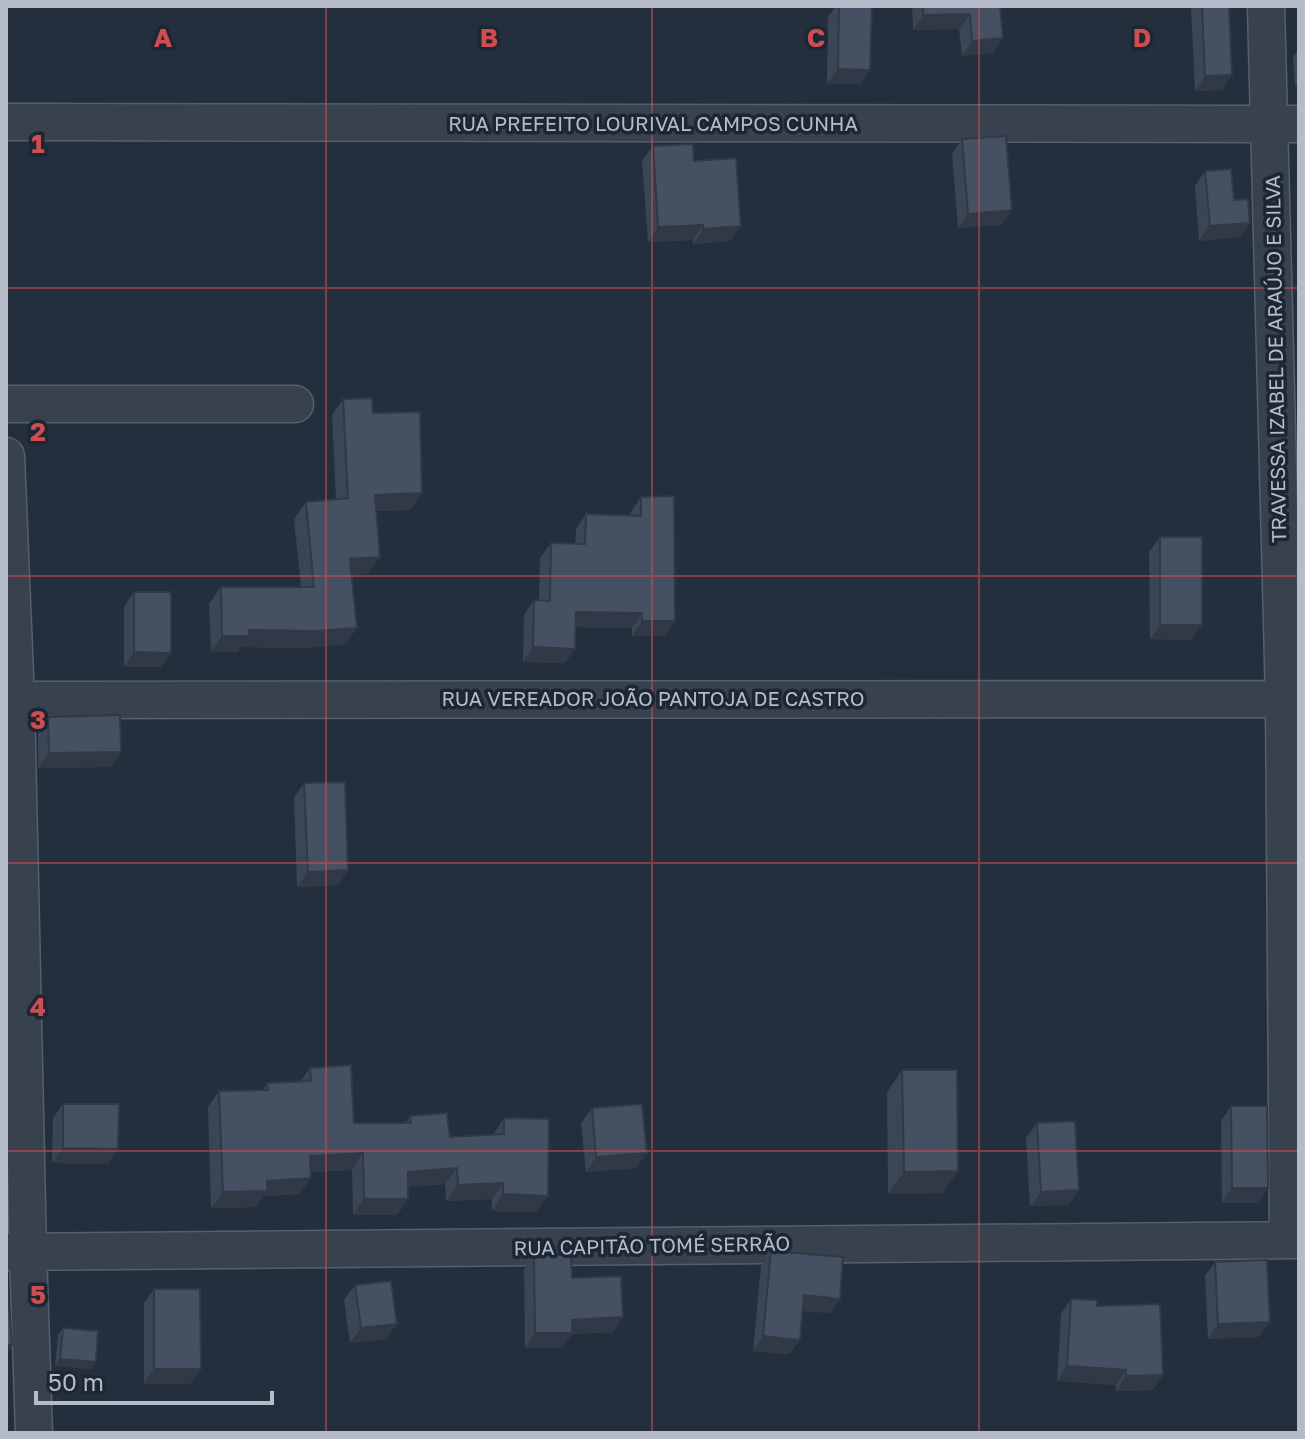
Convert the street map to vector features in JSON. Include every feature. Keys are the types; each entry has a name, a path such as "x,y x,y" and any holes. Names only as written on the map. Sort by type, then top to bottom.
{"street":[{"name":"TRAVESSA IZABEL DE ARAÚJO E SILVA","path":"1266,6 1284,124 1292,699 1294,1240"},
{"name":"RUA PREFEITO LOURIVAL CAMPOS CUNHA","path":"6,122 1284,124"},
{"path":"6,404 295,404"},
{"path":"6,456 17,1252 34,1433"},
{"name":"RUA VEREADOR JOÃO PANTOJA DE CASTRO","path":"11,700 1292,699"},
{"name":"RUA CAPITÃO TOMÉ SERRÃO","path":"17,1252 1294,1240"}],"building":[{"path":"839,6 872,6 870,70 838,69"},
{"path":"923,6 1000,6 1003,38 972,41 970,14 923,15"},
{"path":"1202,6 1229,6 1232,75 1205,76"},
{"path":"1006,136 1012,210 968,214 962,139"},
{"path":"693,144 694,161 736,158 741,226 703,229 703,225 658,227 653,146"},
{"path":"1231,169 1234,200 1248,199 1250,223 1210,226 1205,171"},
{"path":"372,398 373,413 420,412 422,493 375,495 380,557 350,559 357,628 249,630 249,636 222,636 221,587 314,587 306,502 348,498 343,399"},
{"path":"674,496 675,621 642,621 642,613 576,612 575,649 533,647 534,600 550,601 551,543 585,544 586,514 641,516 641,497"},
{"path":"1160,537 1202,537 1202,625 1160,625"},
{"path":"134,592 171,592 171,653 134,652"},
{"path":"120,715 121,752 49,753 48,717"},
{"path":"345,782 348,870 308,872 304,783"},
{"path":"351,1065 354,1123 411,1123 410,1116 447,1113 450,1137 504,1134 504,1118 549,1119 548,1196 503,1194 503,1183 458,1185 457,1168 408,1172 408,1199 364,1199 363,1153 310,1156 311,1178 267,1181 267,1191 223,1192 219,1091 268,1090 267,1083 311,1081 310,1068"},
{"path":"902,1070 957,1070 958,1171 904,1172"},
{"path":"63,1104 119,1104 118,1149 63,1148"},
{"path":"642,1104 647,1153 596,1157 592,1108"},
{"path":"1231,1106 1267,1106 1268,1188 1232,1188"},
{"path":"1075,1121 1079,1190 1041,1192 1037,1123"},
{"path":"771,1251 843,1257 840,1299 804,1295 800,1340 763,1336"},
{"path":"534,1255 571,1255 572,1278 621,1276 623,1317 572,1320 572,1333 535,1333"},
{"path":"1267,1260 1270,1322 1218,1324 1215,1262"},
{"path":"6,1264 12,1345 6,1345"},
{"path":"391,1281 397,1324 361,1328 355,1285"},
{"path":"154,1289 200,1289 201,1369 154,1369"},
{"path":"1071,1299 1097,1300 1097,1306 1160,1304 1163,1375 1126,1376 1126,1370 1067,1366"},
{"path":"63,1328 98,1331 96,1362 60,1359"}]}
